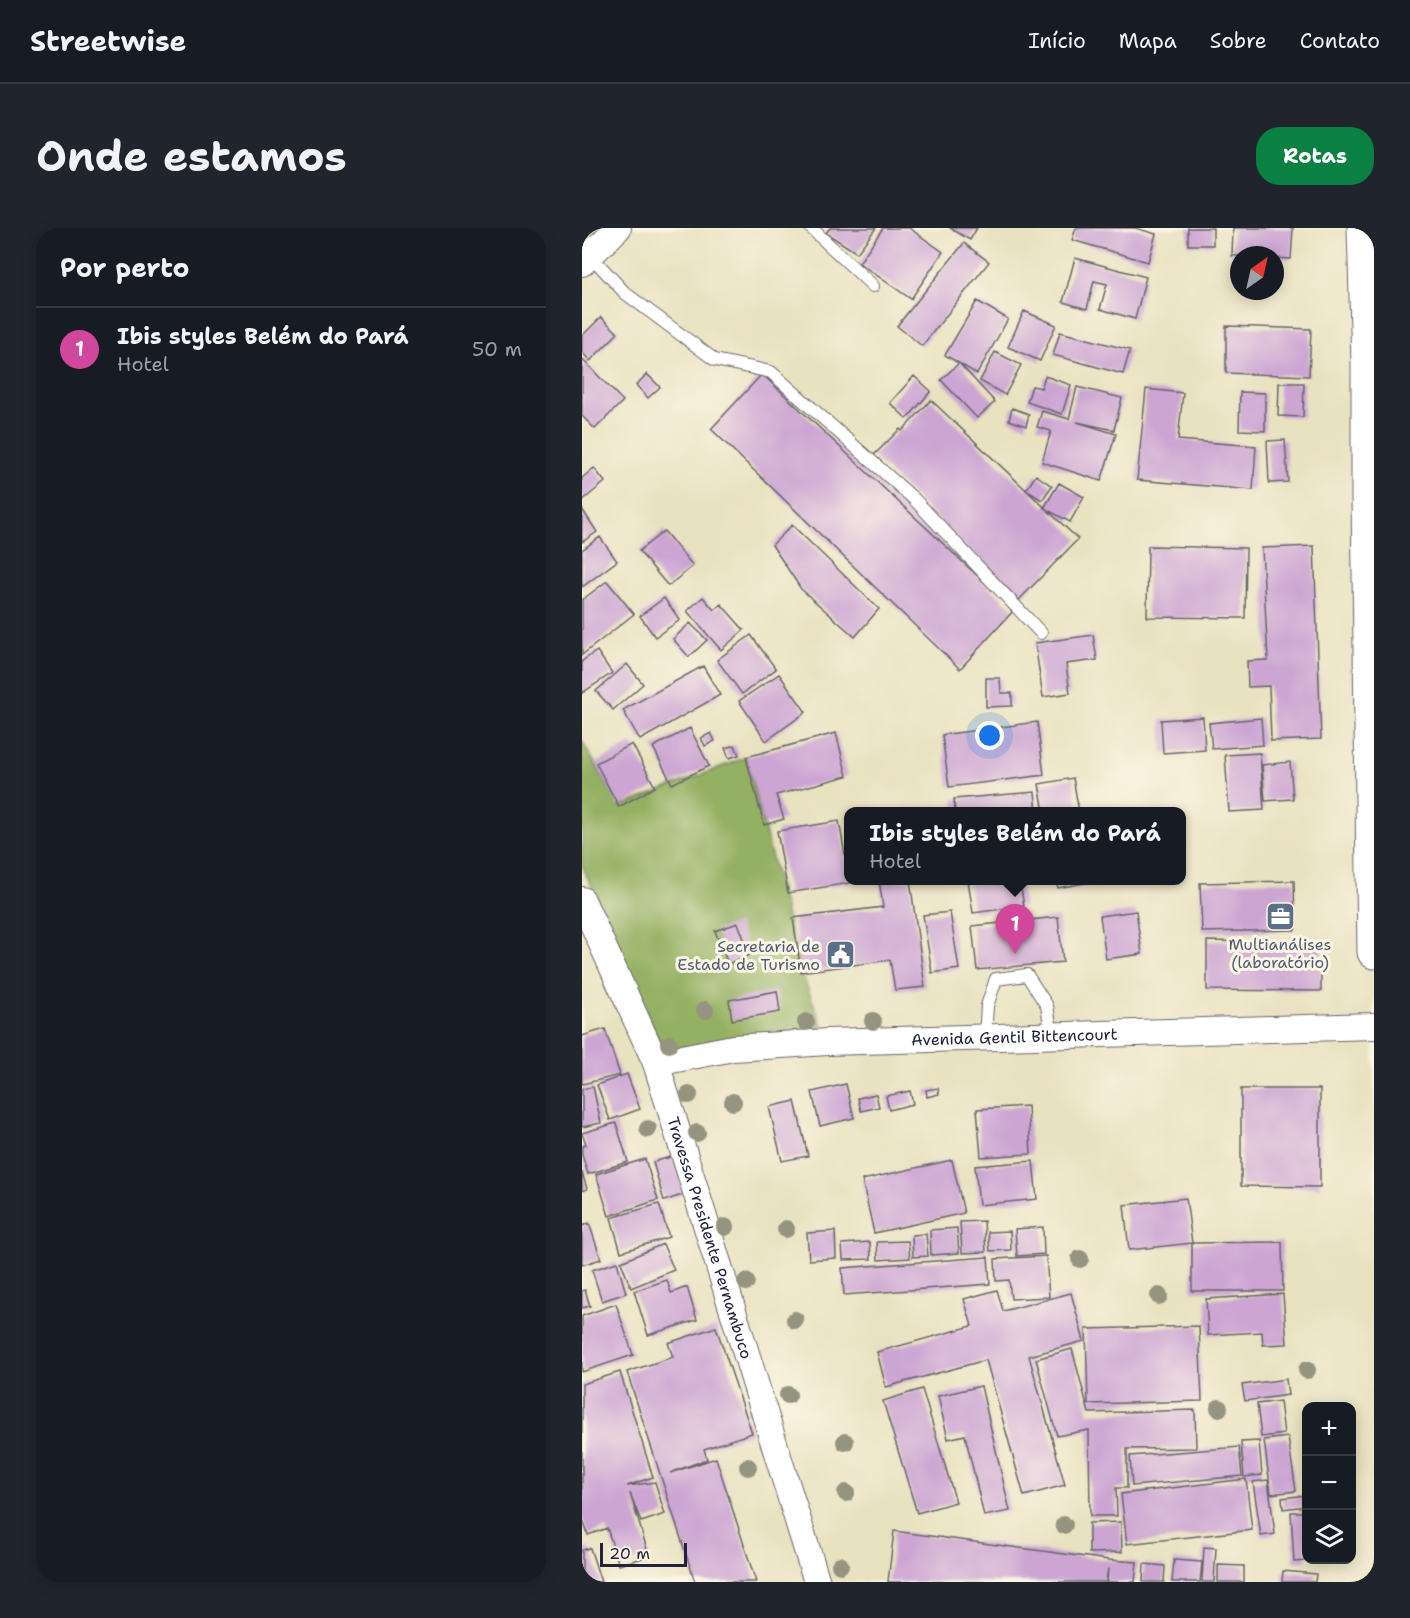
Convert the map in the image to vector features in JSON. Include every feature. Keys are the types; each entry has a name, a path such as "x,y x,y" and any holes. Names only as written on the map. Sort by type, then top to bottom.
{"main road":[{"path":"1364,228 1371,363 1368,496 1374,952"}],"street":[{"path":"586,259 618,228"},
{"name":"Travessa Presidente Pernambuco","path":"582,900 656,1063 817,1582"},
{"name":"Avenida Gentil Bittencourt","path":"656,1063 733,1048 985,1037 1374,1026"}],"lane":[{"path":"811,228 873,286"},
{"path":"586,259 625,293 715,360 771,372 914,499 1041,633"},
{"path":"985,1037 987,1006 996,979 1027,975 1047,1006 1052,1036"}],"green space":[{"path":"582,741 620,807 746,757 801,972 829,1042 662,1049 582,865"}],"building":[{"path":"830,228 876,228 857,253 826,233"},
{"path":"883,228 909,228 943,252 911,299 859,263"},
{"path":"950,228 977,228 970,240"},
{"path":"1076,228 1135,228 1156,234 1148,262 1072,240"},
{"path":"1188,228 1213,228 1213,245 1188,245"},
{"path":"1233,228 1293,228 1291,259 1284,259 1284,246 1232,246"},
{"path":"964,243 989,262 922,346 897,326"},
{"path":"1075,258 1146,277 1135,319 1100,309 1107,284 1094,281 1087,309 1063,302"},
{"path":"977,301 1008,319 977,374 945,355"},
{"path":"1024,311 1056,325 1040,361 1008,347"},
{"path":"601,317 618,333 590,361 582,352 582,336"},
{"path":"1226,326 1311,329 1309,376 1226,373"},
{"path":"1060,332 1130,350 1123,374 1053,355"},
{"path":"995,352 1021,365 1005,395 980,381"},
{"path":"582,359 623,401 595,429 582,416"},
{"path":"959,363 995,402 977,418 941,380"},
{"path":"647,374 660,387 648,398 636,385"},
{"path":"762,374 1014,610 960,669 711,429"},
{"path":"914,376 931,391 907,419 890,403"},
{"path":"1045,376 1071,385 1062,414 1027,402 1032,386 1041,388"},
{"path":"1279,383 1304,383 1303,417 1278,416"},
{"path":"1077,387 1122,398 1114,430 1077,422 1116,434 1101,481 1042,462 1051,431 1037,427 1042,411 1069,419"},
{"path":"1146,389 1183,393 1178,440 1256,446 1253,490 1137,480"},
{"path":"1240,392 1265,393 1265,431 1239,430"},
{"path":"931,400 1078,539 1019,600 873,456 900,429 902,431"},
{"path":"1012,408 1029,414 1026,426 1009,420"},
{"path":"1285,440 1288,482 1269,483 1267,441"},
{"path":"594,468 605,482 582,501 582,478"},
{"path":"1036,475 1052,486 1042,500 1026,490"},
{"path":"1059,483 1084,497 1070,522 1044,508"},
{"path":"582,509 597,532 582,542"},
{"path":"792,525 879,609 855,637 801,589 772,545"},
{"path":"664,531 693,566 668,586 639,551"},
{"path":"600,537 617,561 582,587 582,550"},
{"path":"1148,546 1246,548 1245,618 1147,617"},
{"path":"1314,546 1321,739 1271,741 1269,686 1248,687 1247,661 1268,660 1262,548"},
{"path":"607,581 634,614 582,655 582,600"},
{"path":"703,597 714,610 721,604 744,630 721,650 687,611"},
{"path":"664,598 680,620 655,637 640,616"},
{"path":"690,623 707,640 689,657 673,639"},
{"path":"751,635 776,669 742,694 717,660"},
{"path":"1093,635 1097,660 1066,664 1070,693 1043,697 1035,643"},
{"path":"597,651 612,673 582,693 582,661"},
{"path":"627,664 643,684 613,710 596,691"},
{"path":"703,666 720,695 640,740 623,710"},
{"path":"779,674 806,712 766,741 739,701"},
{"path":"986,678 1000,678 1001,693 1012,693 1012,706 986,707"},
{"path":"1203,717 1205,750 1163,753 1161,720"},
{"path":"1261,718 1263,745 1212,749 1209,723"},
{"path":"1037,722 1044,775 949,787 942,735"},
{"path":"690,728 709,766 672,784 653,747"},
{"path":"711,733 715,741 705,746 701,738"},
{"path":"836,733 847,776 776,795 784,819 764,825 746,757"},
{"path":"632,744 655,787 619,807 596,763"},
{"path":"735,745 739,755 729,758 725,748"},
{"path":"1260,753 1264,810 1229,812 1225,755"},
{"path":"1290,762 1293,799 1265,801 1262,765"},
{"path":"1073,778 1078,807 1043,807 1039,784"},
{"path":"1035,792 1036,807 955,807 954,799"},
{"path":"839,821 844,849 844,884 788,893 777,831"},
{"path":"1294,881 1295,930 1202,932 1200,883"},
{"path":"880,885 911,885 925,987 895,990 890,960 801,972 793,918 883,907"},
{"path":"969,885 1020,885 1024,906 973,913"},
{"path":"1057,885 1074,885 1058,888"},
{"path":"1136,911 1142,954 1106,959 1100,916"},
{"path":"950,912 959,969 932,973 923,915"},
{"path":"1058,917 1063,962 977,970 972,926"},
{"path":"738,923 750,955 728,964 715,931"},
{"path":"1207,941 1321,943 1321,991 1207,990"},
{"path":"777,991 780,1012 732,1020 729,1000"},
{"path":"605,1029 620,1075 582,1084 582,1036"},
{"path":"627,1074 640,1109 610,1120 597,1085"},
{"path":"846,1084 854,1118 820,1126 812,1092"},
{"path":"593,1087 601,1123 582,1127 582,1089"},
{"path":"938,1088 939,1094 927,1097 926,1090"},
{"path":"1241,1089 1320,1089 1320,1187 1241,1186"},
{"path":"910,1091 913,1104 889,1110 886,1096"},
{"path":"876,1094 879,1107 861,1111 858,1098"},
{"path":"795,1101 808,1156 782,1161 769,1107"},
{"path":"1028,1106 1031,1154 981,1157 977,1109"},
{"path":"616,1123 628,1162 588,1174 582,1155 582,1146 586,1145 582,1133"},
{"path":"674,1156 685,1194 664,1201 653,1162"},
{"path":"645,1159 658,1200 609,1216 596,1174"},
{"path":"952,1160 964,1213 874,1233 862,1180"},
{"path":"1033,1161 1037,1199 979,1205 975,1166"},
{"path":"582,1172 587,1189 582,1191"},
{"path":"1186,1198 1192,1243 1129,1250 1124,1205"},
{"path":"659,1204 669,1237 621,1252 611,1218"},
{"path":"984,1221 986,1252 962,1253 960,1222"},
{"path":"589,1223 601,1259 582,1265 582,1226"},
{"path":"1043,1227 1044,1254 1017,1256 1015,1229"},
{"path":"957,1228 959,1253 931,1255 930,1230"},
{"path":"835,1231 836,1258 809,1260 807,1233"},
{"path":"1010,1231 1011,1250 990,1251 988,1232"},
{"path":"926,1234 928,1256 913,1257 912,1235"},
{"path":"908,1241 910,1258 878,1260 877,1242"},
{"path":"870,1242 871,1259 843,1260 842,1244"},
{"path":"1282,1242 1283,1291 1192,1291 1192,1243"},
{"path":"663,1244 674,1270 631,1288 621,1262"},
{"path":"1046,1256 1049,1297 1011,1299 1009,1280 996,1281 995,1259"},
{"path":"988,1257 990,1284 844,1295 842,1268"},
{"path":"617,1262 626,1293 602,1301 592,1270"},
{"path":"667,1280 671,1293 687,1287 697,1320 648,1335 634,1291"},
{"path":"585,1290 590,1306 582,1308 582,1291"},
{"path":"997,1290 1003,1311 1071,1293 1084,1341 1029,1356 1065,1485 1024,1496 986,1360 886,1387 877,1352 972,1326 964,1299"},
{"path":"1283,1294 1287,1344 1263,1345 1262,1332 1208,1335 1206,1299"},
{"path":"616,1304 633,1355 582,1372 582,1316"},
{"path":"1199,1326 1202,1401 1088,1404 1086,1329"},
{"path":"716,1327 752,1433 704,1449 707,1459 670,1473 716,1458 756,1582 695,1582 627,1372 673,1357 668,1343"},
{"path":"1072,1349 1089,1413 1195,1410 1196,1448 1127,1449 1127,1488 1116,1488 1117,1516 1090,1516 1089,1430 1057,1436 1036,1359"},
{"path":"620,1372 653,1477 627,1486 655,1482 665,1514 641,1522 630,1493 649,1556 619,1565 607,1528 588,1535 582,1517 582,1384"},
{"path":"1286,1379 1288,1395 1245,1401 1242,1385"},
{"path":"981,1386 1010,1511 984,1516 965,1435 948,1439 938,1396"},
{"path":"922,1389 956,1502 917,1513 883,1401"},
{"path":"1280,1401 1284,1434 1261,1437 1257,1404"},
{"path":"1288,1437 1296,1491 1271,1494 1264,1440"},
{"path":"1259,1441 1262,1475 1244,1477 1241,1442"},
{"path":"1239,1447 1242,1476 1132,1486 1130,1456"},
{"path":"1246,1479 1252,1530 1127,1544 1121,1494"},
{"path":"1268,1480 1275,1534 1261,1536 1253,1482"},
{"path":"1302,1496 1302,1507 1283,1509 1282,1498"},
{"path":"1291,1512 1302,1512 1302,1561 1294,1562"},
{"path":"1121,1522 1122,1552 1089,1553 1089,1523"},
{"path":"894,1531 1137,1562 1135,1582 1107,1582 1108,1568 1106,1582 888,1582"},
{"path":"1204,1547 1216,1548 1214,1582 1202,1582"},
{"path":"590,1548 601,1582 582,1582 582,1550"},
{"path":"1174,1560 1202,1562 1200,1582 1172,1582"},
{"path":"1144,1564 1165,1566 1164,1582 1143,1582"},
{"path":"1218,1565 1244,1566 1244,1582 1218,1582"},
{"path":"1283,1571 1316,1574 1315,1582 1282,1582"}],"place":[{"name":"Multianálises (laboratório)","path":"1280,916"},
{"name":"Ibis styles Belém do Pará","path":"1015,954"},
{"name":"Secretaria de Estado de Turismo","path":"841,955"}]}
